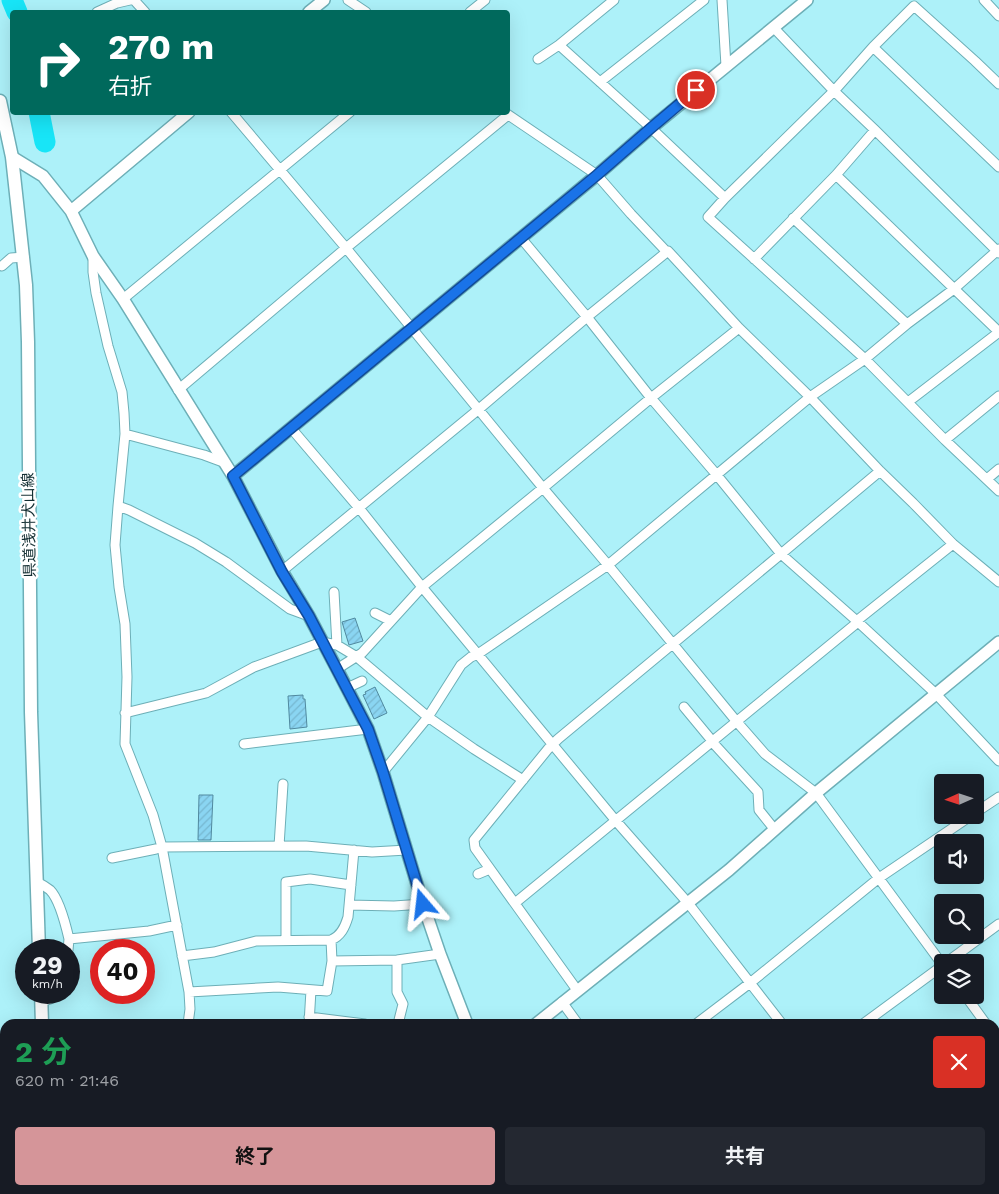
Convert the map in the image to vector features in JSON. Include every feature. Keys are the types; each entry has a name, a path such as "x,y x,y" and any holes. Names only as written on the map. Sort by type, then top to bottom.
{"main road":[{"name":"県道浅井犬山線","path":"0,101 12,157 26,285 31,712 39,939"},
{"path":"41,1004 42,1019"}],"street":[{"path":"101,10 130,0"},
{"path":"134,0 143,10"},
{"path":"312,10 324,0"},
{"path":"348,0 363,10"},
{"path":"472,10 485,0"},
{"path":"538,59 559,45 614,0"},
{"path":"600,82 704,0"},
{"path":"722,0 726,66"},
{"path":"233,476 597,175 772,27 807,0"},
{"path":"984,0 997,10"},
{"path":"999,84 914,6 873,47 834,91 708,217 864,359 945,440 999,490"},
{"path":"383,772 428,717 461,665 608,565 810,397 864,359 954,289 998,251 834,91 772,27"},
{"path":"559,45 725,198"},
{"path":"873,47 999,167"},
{"path":"71,211 185,115"},
{"path":"234,115 346,248 737,722 765,754 816,793 934,954"},
{"path":"123,299 346,115"},
{"path":"178,390 505,115"},
{"path":"507,115 597,175 630,214 880,471 953,544 999,582"},
{"path":"754,259 836,175 875,130"},
{"path":"12,157 43,176 71,211 93,256 123,299 233,476 282,572 309,616 347,688 368,729 423,904 465,1019"},
{"path":"836,175 999,332 908,402"},
{"path":"793,218 907,324"},
{"path":"521,238 781,554 936,694 999,761"},
{"path":"282,572 668,251"},
{"path":"93,256 93,272 98,302 108,346 122,392 124,413 125,434 116,545 119,587 125,624 127,677 125,744 153,815 162,847 189,992 189,1019"},
{"path":"2,266 10,258 24,257"},
{"path":"337,669 362,653 422,587 739,328"},
{"path":"945,440 999,396"},
{"path":"291,428 360,508 422,587 616,821 688,903 778,1019"},
{"path":"125,434 204,455 223,462"},
{"path":"987,479 999,469"},
{"path":"577,990 474,848 474,840 553,744 880,471"},
{"path":"118,506 195,543 226,562 290,609 309,616"},
{"path":"515,904 858,622 859,619 953,544"},
{"path":"334,592 337,645"},
{"path":"374,613 391,621"},
{"path":"125,713 206,693 254,668 322,642 337,645 357,657 428,717 474,750 523,780"},
{"path":"542,1019 688,903 816,793 999,642"},
{"path":"347,688 362,681"},
{"path":"684,707 715,745 758,792 759,810 775,830"},
{"path":"244,744 368,729"},
{"path":"279,846 283,784"},
{"path":"984,807 999,797"},
{"path":"703,1019 750,984 879,878 959,824"},
{"path":"112,858 162,847 306,846 372,852 407,850"},
{"path":"182,956 214,952 256,941 331,940 338,936 345,927 354,850"},
{"path":"478,874 490,869"},
{"path":"286,940 286,882 310,879 351,885"},
{"path":"37,882 50,890 54,896 69,939 148,931 176,925"},
{"path":"349,905 394,906 423,904"},
{"path":"958,954 999,924"},
{"path":"189,992 278,987 327,991 332,961 331,940"},
{"path":"332,961 398,960 440,954"},
{"path":"398,960 397,992 403,1004 399,1019"},
{"path":"869,1019 934,971"},
{"path":"309,1019 311,990"},
{"path":"562,1002 574,1019"},
{"path":"972,1004 982,1019"}],"building":[{"path":"355,618 363,641 349,645 342,622"},
{"path":"375,687 387,713 374,719 363,695"},
{"path":"303,695 307,727 290,729 288,696"},
{"path":"199,795 213,795 211,840 198,840"}],"waterway":[{"path":"12,0 16,10"},
{"path":"40,115 45,142"}],"route":[{"path":"423,904 368,729 309,616 282,572 233,476 597,175 696,90"}]}
